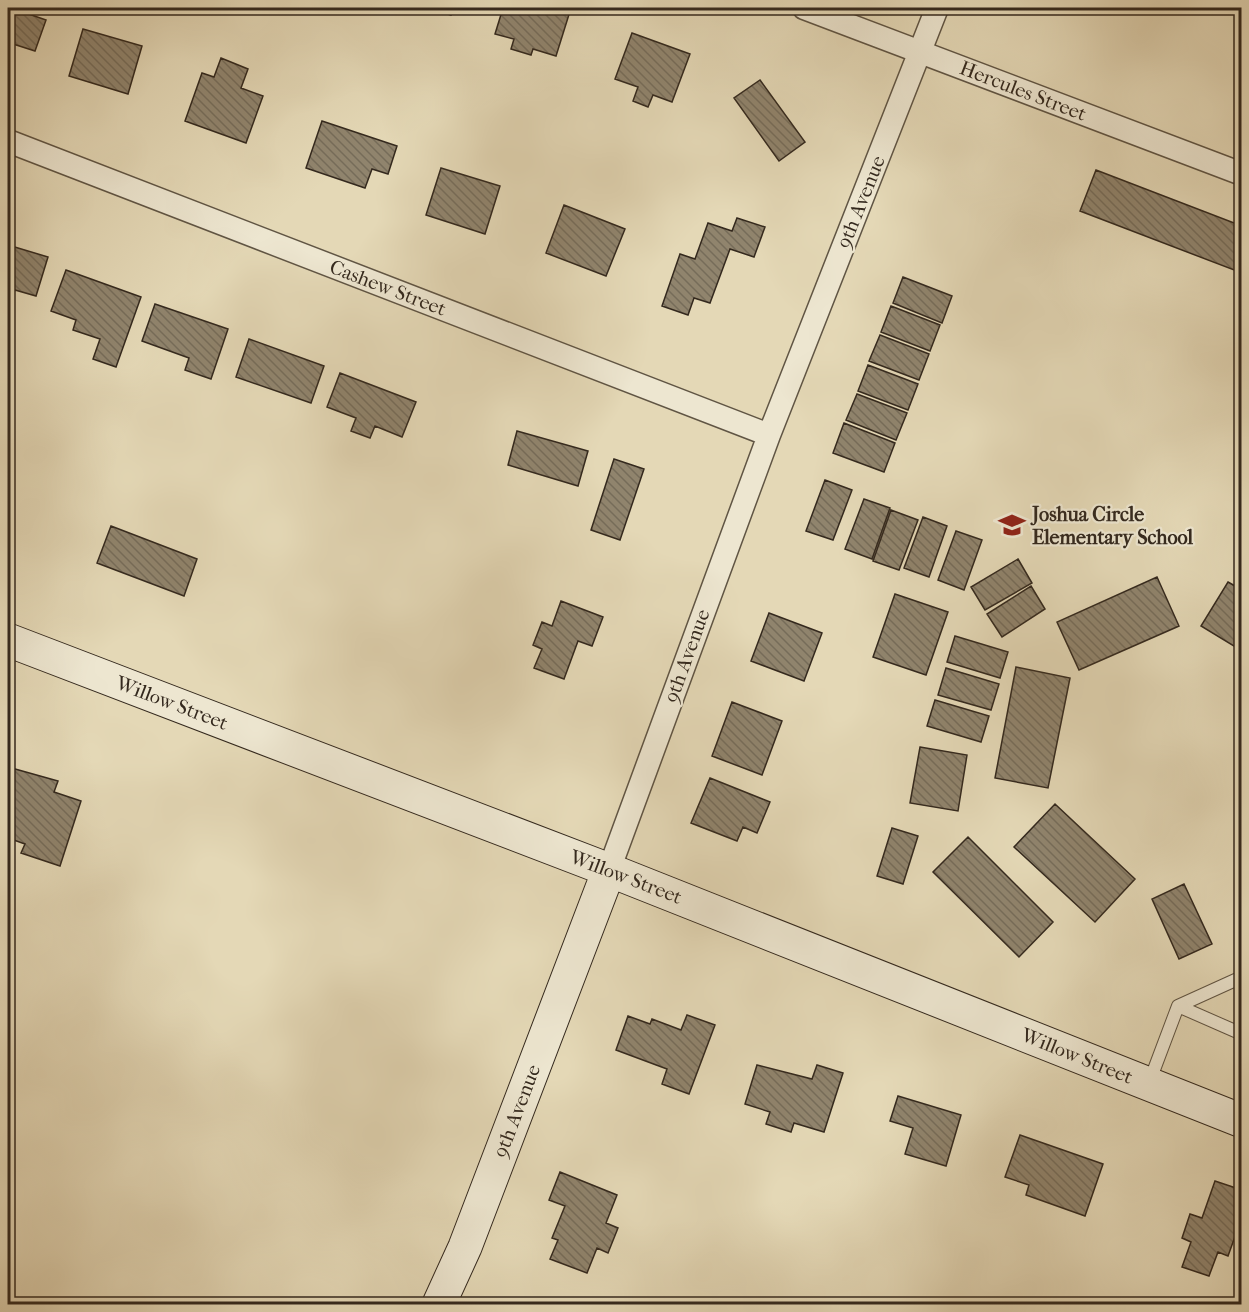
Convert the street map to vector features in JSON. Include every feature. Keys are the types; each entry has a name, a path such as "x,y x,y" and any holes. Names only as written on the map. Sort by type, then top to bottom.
{"street":[{"name":"Hercules Street","path":"804,8 1242,174"},
{"name":"9th Avenue","path":"439,1305 465,1247 609,870 769,435 937,8"},
{"name":"Cashew Street","path":"8,141 769,435"},
{"name":"Willow Street","path":"8,640 609,870 1242,1120"}],"lane":[{"path":"1148,1084 1178,1006 1242,977"},
{"path":"1178,1006 1242,1034"}],"building":[{"path":"8,8 21,8 20,11 46,20 35,51 10,43 8,51"},
{"path":"427,8 454,8 451,15"},
{"path":"503,8 571,8 556,56 533,49 531,55 511,49 514,39 495,34"},
{"path":"83,29 142,46 128,94 69,76"},
{"path":"632,33 690,54 672,102 653,95 648,107 633,101 638,87 615,79"},
{"path":"221,58 248,69 241,88 263,96 246,143 185,121 202,73 214,77"},
{"path":"760,80 805,142 779,161 734,98"},
{"path":"322,121 397,146 388,174 372,169 365,188 306,168"},
{"path":"441,168 500,186 485,234 426,215"},
{"path":"1096,170 1242,226 1242,273 1080,211"},
{"path":"564,205 625,229 606,276 546,253"},
{"path":"737,218 765,227 754,257 730,249 710,303 694,298 688,315 662,306 680,254 695,259 708,223 732,231"},
{"path":"8,245 48,257 36,296 15,290 11,301 8,300"},
{"path":"66,270 141,297 116,367 93,359 100,339 73,330 76,320 51,311"},
{"path":"903,277 952,296 942,323 893,303"},
{"path":"155,304 228,329 211,379 185,370 189,358 142,341"},
{"path":"891,306 940,325 930,351 881,332"},
{"path":"880,335 929,354 919,380 869,361"},
{"path":"249,339 324,366 311,403 236,377"},
{"path":"868,365 918,384 908,410 858,391"},
{"path":"340,373 416,402 402,437 375,426 370,438 351,431 356,418 327,407"},
{"path":"857,394 907,413 896,440 846,420"},
{"path":"844,423 895,443 884,472 833,453"},
{"path":"517,431 588,451 578,486 508,465"},
{"path":"614,459 644,469 620,540 591,530"},
{"path":"825,480 852,490 833,540 806,531"},
{"path":"864,499 890,508 872,559 845,549"},
{"path":"891,510 918,520 899,570 873,561"},
{"path":"923,517 947,526 929,577 904,568"},
{"path":"111,526 197,559 184,596 97,563"},
{"path":"956,531 982,540 964,590 938,580"},
{"path":"1018,559 1032,583 985,610 971,587"},
{"path":"1157,577 1179,626 1079,670 1057,622"},
{"path":"1228,582 1242,590 1242,651 1201,626"},
{"path":"1031,586 1045,609 1002,637 987,614"},
{"path":"895,594 948,612 926,675 873,657"},
{"path":"561,601 603,617 592,646 578,641 564,679 534,668 542,649 533,645 542,622 552,626"},
{"path":"769,613 822,633 804,681 751,661"},
{"path":"955,636 1008,652 1000,678 947,662"},
{"path":"1016,667 1070,678 1048,788 995,778"},
{"path":"946,668 999,684 991,710 938,695"},
{"path":"935,700 989,716 981,742 927,726"},
{"path":"732,702 782,721 762,775 712,756"},
{"path":"920,747 967,755 958,811 910,803"},
{"path":"8,767 58,781 54,792 81,801 60,866 21,853 25,844 8,838"},
{"path":"710,778 770,802 757,833 743,827 737,841 691,823"},
{"path":"1055,804 1135,879 1095,922 1014,847"},
{"path":"892,828 918,836 903,884 877,876"},
{"path":"968,837 1053,922 1019,957 933,872"},
{"path":"1184,884 1212,944 1179,959 1152,899"},
{"path":"687,1015 715,1025 689,1094 662,1084 667,1069 616,1050 628,1016 650,1024 652,1019 681,1030"},
{"path":"757,1065 812,1079 817,1065 843,1073 824,1132 794,1123 791,1132 766,1124 770,1112 745,1104"},
{"path":"898,1096 961,1115 946,1166 905,1154 913,1128 890,1121"},
{"path":"1020,1135 1103,1164 1085,1216 1026,1195 1029,1185 1005,1177"},
{"path":"560,1172 617,1195 606,1223 618,1228 608,1253 597,1248 587,1273 550,1259 558,1240 552,1238 565,1206 549,1200"},
{"path":"1215,1181 1242,1190 1242,1217 1228,1256 1218,1252 1209,1276 1182,1267 1191,1242 1182,1238 1190,1214 1202,1218"}],"place":[{"name":"Joshua Circle Elementary School","path":"1012,525"}]}
